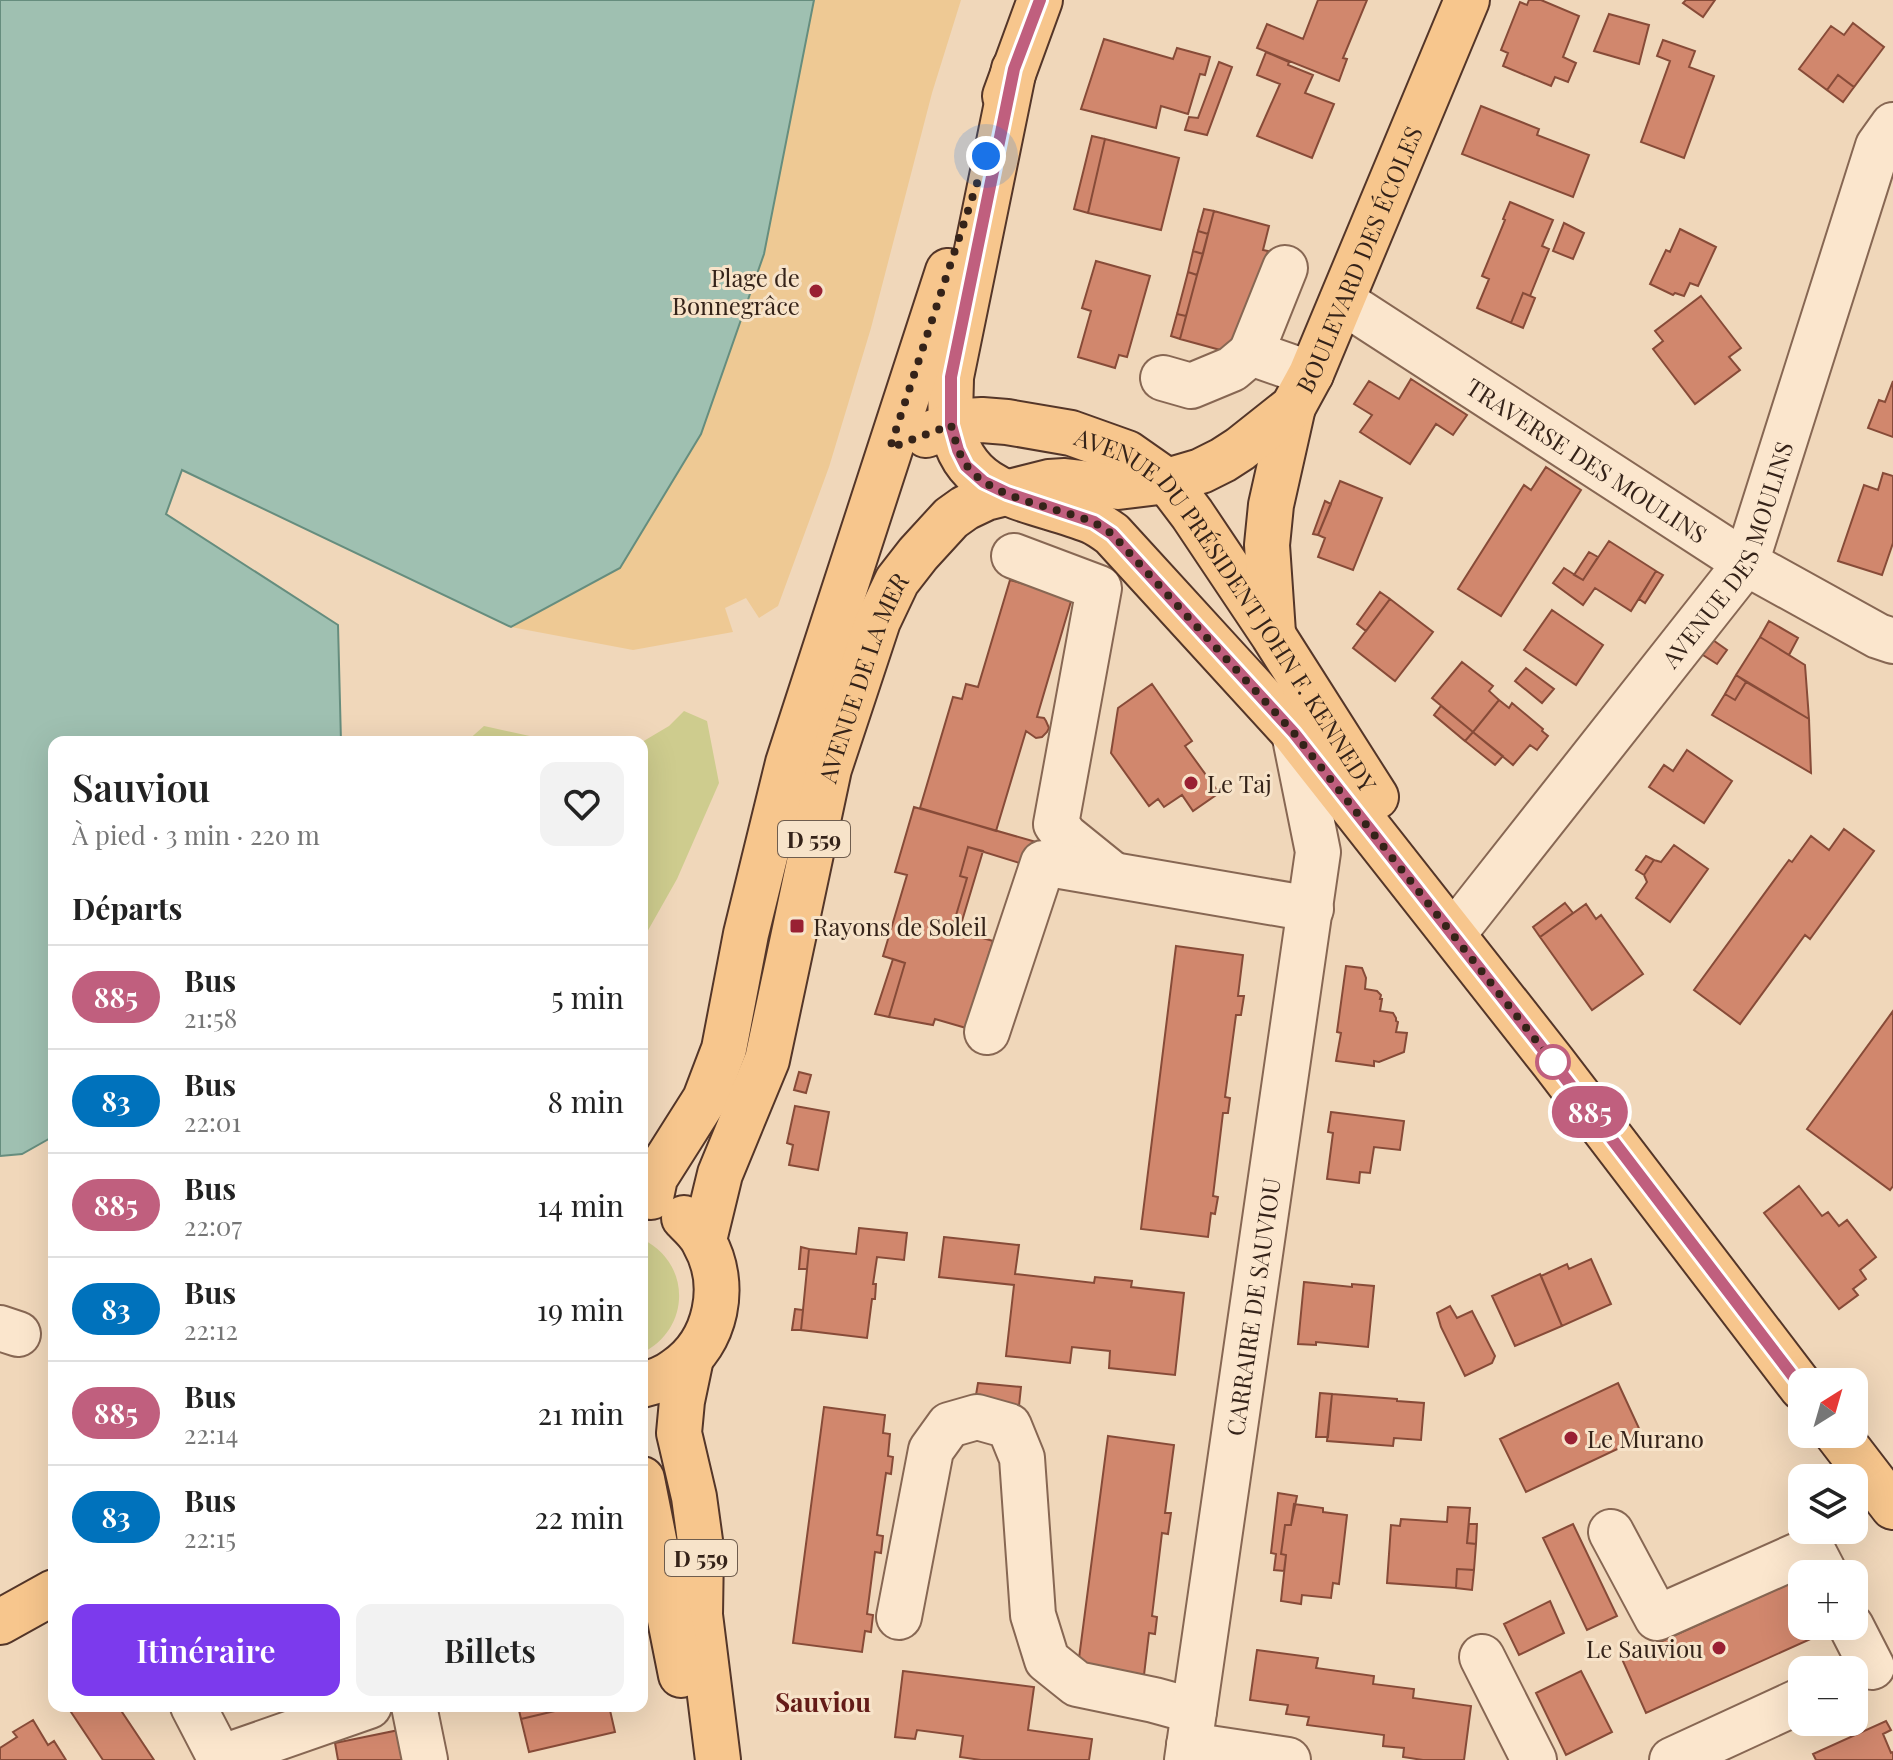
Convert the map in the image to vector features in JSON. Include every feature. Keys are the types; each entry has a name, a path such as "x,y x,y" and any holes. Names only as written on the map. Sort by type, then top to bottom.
{"main road":[{"path":"1014,69 1040,0"},
{"name":"BOULEVARD DES ÉCOLES","path":"1007,493 1065,481 1118,487 1167,481 1201,471 1223,460 1302,391 1467,0"},
{"name":"AVENUE DU PRÉSIDENT JOHN F. KENNEDY","path":"1014,69 951,377 951,425 966,466 984,482 1007,493 1094,522 1112,534 1294,733 1499,992 1788,1370"},
{"name":"AVENUE DE LA MER","path":"648,1192 705,1099 724,1049 746,934 788,763 1014,69"},
{"path":"1273,635 1267,545 1271,505 1302,391"},
{"name":"AVENUE DU PRÉSIDENT JOHN F. KENNEDY","path":"890,448 951,425 982,420 1071,433 1127,453 1167,481 1273,635 1499,992"},
{"name":"AVENUE DE LA MER","path":"704,1240 720,1174 767,1060 829,769 878,621 897,581 951,518 986,498 1007,493"},
{"path":"648,1197 681,1214 704,1240 714,1263 718,1288 711,1325 691,1358 676,1371 648,1384"},
{"name":"D 559","path":"691,1358 679,1433 694,1497 701,1548 700,1615 718,1760"},
{"path":"1848,1448 1893,1507"},
{"name":"D 559","path":"648,1509 696,1760"},
{"path":"0,1622 48,1595"}],"street":[{"name":"AVENUE DES MOULINS","path":"1458,928 1746,563 1878,146 1893,125"},
{"path":"1163,378 1191,386 1232,369 1251,353 1285,268"},
{"name":"TRAVERSE DES MOULINS","path":"1342,301 1746,563 1886,638"},
{"path":"1251,353 1302,391"},
{"path":"1014,556 1099,588 1056,824 1065,836 1114,875"},
{"name":"CARRAIRE DE SAUVIOU","path":"1190,1739 1318,852 1294,733"},
{"path":"1318,852 1383,845"},
{"path":"987,1032 1043,863 1311,909"},
{"path":"899,1617 931,1450 949,1425 977,1417 1009,1426 1022,1458 1033,1615 1047,1660 1077,1684 1154,1700 1190,1739 1288,1760"},
{"path":"1611,1532 1657,1618 1812,1549 1818,1560"},
{"path":"1859,1640 1873,1667"},
{"path":"1482,1657 1534,1760"},
{"path":"1672,1760 1788,1706"},
{"path":"196,1712 220,1759 352,1712"},
{"path":"415,1712 425,1760"}],"shaded area":[{"path":"0,0 814,0 764,254 701,434 620,568 511,627 182,470 166,514 338,625 341,736 48,736 48,1139 22,1154 0,1156"},
{"path":"684,711 707,721 719,783 677,879 648,930 648,738 669,726"},
{"path":"484,726 530,736 473,736"},
{"path":"648,1243 670,1264 677,1279 679,1296 677,1313 658,1342 648,1349"}],"sand":[{"name":"Plage de Bonnegrâce","path":"814,0 961,0 932,93 871,328 829,467 778,606 759,618 746,598 725,608 733,632 633,650 511,627 620,568 764,254"}],"building":[{"path":"1318,0 1367,0 1343,58 1347,59 1339,81 1257,48 1267,24 1303,39"},
{"path":"1529,0 1541,0 1579,16 1563,57 1576,63 1568,82 1555,77 1551,86 1503,66 1508,53 1501,50 1520,2 1527,5"},
{"path":"1686,0 1715,0 1703,17 1683,3"},
{"path":"1609,14 1649,25 1639,64 1594,51"},
{"path":"1853,23 1884,47 1854,87 1838,75 1827,90 1799,69 1831,26 1844,35"},
{"path":"1104,39 1173,59 1177,48 1210,57 1205,75 1200,74 1188,114 1161,106 1156,128 1081,109"},
{"path":"1663,40 1695,51 1689,67 1714,76 1684,158 1641,142 1670,61 1657,56"},
{"path":"1266,52 1313,75 1305,93 1334,104 1312,158 1257,136 1280,84 1257,75"},
{"path":"1219,62 1232,67 1207,135 1185,130 1189,117 1198,118"},
{"path":"1838,75 1854,87 1843,102 1827,90"},
{"path":"1481,106 1539,129 1537,135 1589,155 1573,197 1462,154"},
{"path":"1092,136 1105,139 1088,213 1074,209"},
{"path":"1105,139 1179,158 1161,230 1088,213"},
{"path":"1510,202 1553,220 1542,246 1549,249 1530,296 1523,293 1511,323 1477,308 1489,279 1482,276"},
{"path":"1204,209 1214,211 1208,234 1198,231"},
{"path":"1214,211 1269,226 1263,250 1268,251 1246,332 1235,354 1180,339"},
{"path":"1564,223 1584,233 1573,259 1553,251"},
{"path":"1680,229 1716,247 1698,286 1690,283 1684,296 1673,295 1650,284"},
{"path":"1198,231 1208,234 1203,254 1193,251"},
{"path":"1193,251 1203,254 1197,275 1188,272"},
{"path":"1096,261 1150,276 1127,357 1119,355 1115,368 1078,357 1091,311 1082,308"},
{"path":"1188,272 1197,275 1186,316 1177,314"},
{"path":"1523,293 1535,298 1523,328 1511,323"},
{"path":"1701,296 1741,348 1729,357 1740,370 1695,404 1653,349 1663,341 1655,331"},
{"path":"1177,314 1186,316 1180,339 1171,336"},
{"path":"1411,379 1467,415 1453,435 1436,424 1410,464 1360,432 1372,415 1354,404 1369,381 1399,399"},
{"path":"1893,381 1893,437 1868,428 1879,400 1885,402"},
{"path":"1546,467 1581,490 1501,616 1458,589 1524,485 1531,490"},
{"path":"1883,473 1893,476 1893,543 1882,575 1838,561 1864,485 1878,490"},
{"path":"1340,481 1382,498 1353,570 1318,557 1325,538 1318,535"},
{"path":"1325,501 1331,504 1318,535 1313,534"},
{"path":"1609,541 1656,571 1631,611 1595,588 1583,605 1553,583 1564,568 1583,580"},
{"path":"1589,552 1598,557 1583,580 1574,575"},
{"path":"1656,571 1663,575 1645,603 1639,599"},
{"path":"1010,580 1072,598 1037,717 1044,718 1049,728 1042,737 1036,738 1026,731 996,831 920,808 953,697 962,699 966,684 978,687"},
{"path":"1380,592 1390,599 1366,631 1357,624"},
{"path":"1390,599 1433,632 1395,681 1353,648"},
{"path":"1552,610 1603,645 1576,685 1524,650"},
{"path":"1769,621 1798,638 1789,655 1760,637"},
{"path":"1703,633 1727,650 1717,664 1692,648"},
{"path":"1760,637 1805,665 1809,719 1736,675"},
{"path":"1462,662 1493,686 1489,691 1499,700 1473,732 1432,698"},
{"path":"1526,668 1554,689 1542,703 1515,681"},
{"path":"1736,675 1746,682 1735,700 1725,694"},
{"path":"1746,682 1809,719 1811,773 1712,715 1725,694 1735,700"},
{"path":"1152,684 1192,741 1185,746 1219,793 1193,811 1182,795 1164,807 1158,799 1149,806 1111,753 1118,708"},
{"path":"1499,700 1509,708 1512,703 1548,736 1537,750 1530,745 1513,765 1473,732"},
{"path":"1441,706 1473,732 1465,741 1434,715"},
{"path":"1473,732 1503,756 1495,765 1465,741"},
{"path":"1687,750 1732,781 1704,823 1649,787 1664,765 1673,771"},
{"path":"914,807 1036,842 1029,866 968,847 960,876 967,878 952,929 993,941 966,1028 935,1019 933,1025 889,1017 905,963 883,956 907,875 895,872"},
{"path":"1844,829 1874,851 1810,939 1805,935 1740,1024 1694,990 1789,860 1792,862 1811,836 1829,850"},
{"path":"1674,845 1708,869 1670,922 1636,898 1647,882 1644,875 1654,860 1661,862"},
{"path":"968,847 983,851 959,931 952,929 967,878 960,876"},
{"path":"1646,856 1654,860 1644,875 1636,870"},
{"path":"1565,903 1573,913 1540,937 1533,927"},
{"path":"1586,904 1596,919 1601,915 1643,974 1592,1010 1540,937"},
{"path":"1176,946 1243,955 1238,996 1244,996 1241,1015 1236,1015 1225,1097 1230,1098 1228,1113 1223,1113 1213,1196 1218,1197 1215,1214 1211,1213 1208,1237 1141,1229"},
{"path":"893,959 905,963 889,1017 875,1014"},
{"path":"1346,966 1362,968 1366,978 1365,989 1381,995 1380,1011 1393,1013 1398,1022 1396,1032 1407,1033 1404,1052 1374,1061 1374,1066 1336,1061"},
{"path":"1893,1011 1893,1186 1890,1190 1807,1129"},
{"path":"799,1072 811,1075 806,1093 794,1090"},
{"path":"795,1106 829,1112 818,1170 789,1165 793,1145 787,1143"},
{"path":"1331,1112 1404,1121 1400,1150 1374,1147 1370,1173 1360,1172 1359,1183 1327,1179 1333,1133 1328,1132"},
{"path":"1799,1186 1822,1216 1828,1212 1839,1226 1847,1220 1876,1257 1860,1270 1866,1279 1853,1289 1858,1295 1839,1309 1764,1213"},
{"path":"859,1228 907,1233 904,1260 877,1257 873,1284 876,1284 875,1299 872,1299 867,1338 801,1330 809,1249 856,1254"},
{"path":"944,1237 1019,1245 1015,1274 1094,1283 1095,1277 1132,1281 1131,1287 1184,1293 1175,1375 1109,1368 1110,1351 1072,1347 1070,1363 1006,1356 1014,1285 939,1277"},
{"path":"801,1247 809,1249 807,1269 799,1269"},
{"path":"1591,1259 1611,1304 1562,1326 1541,1276 1567,1264 1569,1269"},
{"path":"1540,1274 1562,1326 1515,1346 1492,1296"},
{"path":"1304,1282 1374,1286 1368,1347 1316,1342 1316,1345 1298,1344"},
{"path":"1450,1306 1457,1318 1472,1311 1495,1356 1492,1363 1465,1376 1437,1313"},
{"path":"795,1309 803,1310 801,1330 792,1330"},
{"path":"978,1383 1021,1387 1019,1406 975,1401"},
{"name":"Le Murano","path":"1618,1383 1643,1437 1526,1492 1500,1439"},
{"path":"1320,1393 1332,1394 1328,1437 1316,1437"},
{"path":"1332,1394 1424,1403 1421,1440 1394,1438 1393,1446 1327,1441"},
{"path":"824,1407 885,1415 883,1433 890,1434 888,1456 893,1457 891,1474 886,1473 877,1535 883,1536 881,1553 875,1552 867,1614 873,1615 871,1632 865,1631 862,1652 793,1643"},
{"path":"1108,1436 1174,1445 1165,1513 1171,1513 1168,1534 1162,1533 1152,1616 1157,1617 1155,1634 1149,1633 1144,1675 1078,1666"},
{"path":"1278,1493 1297,1496 1291,1525 1285,1525 1281,1554 1286,1555 1284,1571 1274,1570 1276,1554 1271,1553"},
{"path":"1294,1504 1347,1515 1339,1584 1333,1583 1331,1598 1302,1595 1301,1604 1281,1601 1286,1555 1281,1554 1285,1525 1291,1525"},
{"path":"1448,1507 1470,1508 1467,1543 1476,1544 1474,1570 1457,1569 1456,1588 1387,1583 1391,1525 1400,1526 1401,1519 1447,1522"},
{"path":"1469,1524 1477,1524 1476,1544 1467,1543"},
{"path":"1573,1524 1617,1616 1587,1630 1543,1538"},
{"path":"1457,1569 1474,1570 1472,1590 1456,1588"},
{"name":"Le Sauviou","path":"1788,1584 1788,1640 1808,1640 1646,1713 1622,1659"},
{"path":"1550,1601 1564,1633 1519,1655 1504,1624"},
{"path":"1257,1650 1318,1658 1316,1668 1374,1676 1373,1684 1414,1689 1413,1698 1471,1706 1464,1760 1403,1757 1404,1748 1383,1746 1384,1735 1307,1725 1309,1717 1286,1714 1288,1705 1250,1700"},
{"path":"903,1671 1034,1687 1028,1730 1092,1739 1089,1760 981,1760 960,1757 963,1736 917,1730 915,1739 895,1737"},
{"path":"1581,1671 1612,1732 1566,1755 1536,1693"},
{"path":"71,1712 122,1712 154,1760 103,1760"},
{"path":"519,1712 551,1712 521,1719"},
{"path":"551,1712 610,1712 615,1732 529,1752 521,1719"},
{"path":"33,1720 48,1745 54,1741 66,1760 0,1760 0,1748 17,1737 13,1732"},
{"path":"1886,1721 1891,1730 1883,1734 1893,1752 1893,1760 1816,1760 1813,1754 1853,1736 1868,1736 1868,1729"},
{"path":"399,1730 413,1760 338,1760 335,1743"}],"bus line":[{"name":"885","path":"1040,0 1014,69 951,377 951,425 966,466 984,482 1007,493 1094,522 1112,534 1294,733 1499,992 1788,1370"}],"place":[{"name":"Plage de Bonnegrâce","path":"816,291"},
{"name":"Le Taj","path":"1191,783"},
{"name":"Rayons de Soleil","path":"797,926"},
{"name":"Le Murano","path":"1571,1438"},
{"name":"Le Sauviou","path":"1719,1648"}],"district":[{"name":"Sauviou","path":"823,1701"}],"route":[{"path":"986,156 890,448 951,425 966,466 984,482 1007,493 1094,522 1112,534 1294,733 1553,1062"}]}
